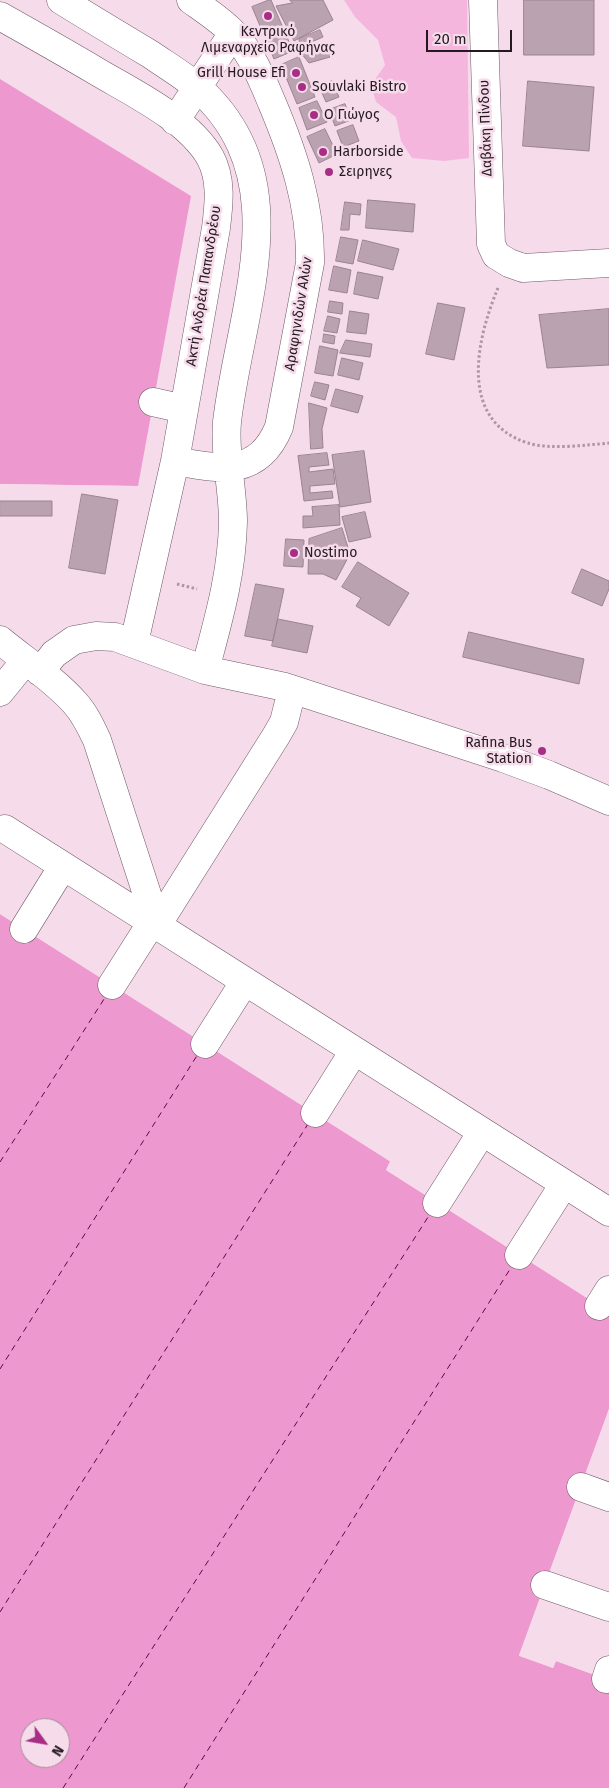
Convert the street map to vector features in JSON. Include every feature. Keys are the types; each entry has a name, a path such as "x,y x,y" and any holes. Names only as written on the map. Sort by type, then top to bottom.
{"street":[{"path":"61,0 169,67 197,87 215,104 230,124 242,146 251,169 256,193 258,222 256,252 227,425 233,520 232,547 225,596 205,670"},
{"name":"Αραφηνιδών Αλών","path":"174,461 211,468 229,468 255,460 265,452 274,440 279,427 310,263 310,242 304,196 286,135 260,74 248,52 233,32 192,0"},
{"name":"Δαβάκη Πίνδου","path":"483,0 489,232 491,244 503,259"},
{"name":"Ακτή Ανδρέα Παπανδρέου","path":"0,16 120,85 175,121 200,143 210,158 216,173 219,191 216,228 174,461 134,643"},
{"path":"175,121 233,32"},
{"path":"503,259 523,268 609,263"},
{"path":"153,402 184,408"},
{"path":"0,692 32,666 74,640 96,636 115,637 205,670 292,690 503,758 549,775 609,801"},
{"path":"0,640 62,690 76,704 87,720 97,740 154,924"},
{"path":"112,985 154,924 276,736 284,722 292,690"},
{"path":"5,829 609,1212"},
{"path":"24,929 63,866"},
{"path":"205,1044 245,981"},
{"path":"315,1113 354,1051"},
{"path":"437,1203 482,1132"},
{"path":"519,1255 564,1184"},
{"path":"581,1487 609,1497"},
{"path":"545,1585 609,1608"}],"path":[{"path":"503,259 482,337 478,368 480,397 489,416 508,434 529,444 565,446 609,444"},
{"path":"149,578 225,596"}],"shaded area":[{"path":"344,0 467,0 469,158 444,161 412,158 401,141 396,117 376,102 371,85 385,65 378,40 355,17"},
{"path":"0,79 191,196 138,486 0,484"},
{"path":"0,914 391,1162 386,1170 609,1312 609,1409 519,1655 553,1668 556,1661 609,1680 609,1788 0,1788"}],"pier":[{"path":"0,484 138,486 138,488 0,487"},
{"path":"0,911 392,1159 393,1162 389,1169 609,1309 609,1312 386,1170 390,1161 0,914"},
{"path":"609,1409 609,1417 523,1654 552,1665 554,1659 556,1659 609,1677 609,1680 556,1661 553,1668 519,1656"}],"building":[{"path":"271,0 293,51 274,59 252,7"},
{"path":"290,0 323,0 333,20 294,41 276,6 292,3"},
{"path":"524,0 594,0 594,55 524,55"},
{"path":"320,30 323,37 300,47 299,39"},
{"path":"327,45 330,57 309,63 301,53"},
{"path":"299,57 315,97 297,104 281,65"},
{"path":"332,81 339,97 326,102 319,86"},
{"path":"528,81 594,87 589,151 523,146"},
{"path":"317,101 327,122 307,130 299,108"},
{"path":"345,104 351,120 335,126 329,110"},
{"path":"353,125 359,141 343,147 337,131"},
{"path":"325,129 337,154 319,163 307,137"},
{"path":"368,200 415,204 413,232 366,228"},
{"path":"345,202 361,204 360,215 350,214 349,230 341,230"},
{"path":"341,237 358,240 353,264 336,261"},
{"path":"363,240 399,249 393,270 358,261"},
{"path":"334,266 351,270 347,293 329,290"},
{"path":"358,272 383,277 378,299 354,294"},
{"path":"330,301 343,303 342,314 328,312"},
{"path":"438,303 465,308 454,360 426,354"},
{"path":"609,309 609,365 547,368 539,315"},
{"path":"350,311 369,314 366,334 347,332"},
{"path":"328,316 340,319 337,333 324,331"},
{"path":"324,334 335,336 334,344 323,342"},
{"path":"346,340 372,344 370,357 340,353"},
{"path":"320,346 338,350 333,376 315,373"},
{"path":"342,358 363,363 359,380 338,375"},
{"path":"315,382 329,385 325,400 311,396"},
{"path":"336,389 363,396 358,413 331,406"},
{"path":"309,403 327,408 322,429 323,448 311,449"},
{"path":"364,451 371,502 340,507 332,455"},
{"path":"327,453 329,465 309,467 309,472 333,469 335,484 310,486 310,493 332,491 333,498 304,501 298,456"},
{"path":"82,494 118,500 105,574 69,568"},
{"path":"0,501 52,501 52,516 0,516"},
{"path":"339,505 340,525 303,528 303,516 313,516 312,507"},
{"path":"365,512 371,537 349,542 342,517"},
{"path":"342,528 350,554 336,580 323,574 308,574 309,539"},
{"name":"Nostimo","path":"286,539 304,540 303,567 284,566"},
{"path":"358,562 409,593 389,626 356,606 361,598 342,587"},
{"path":"582,569 609,581 609,589 602,606 572,593"},
{"path":"256,584 284,589 273,641 245,636"},
{"path":"278,619 313,626 307,653 272,646"},
{"path":"469,632 584,659 579,684 463,657"}],"ferry route":[{"path":"0,1162 106,996"},
{"path":"0,1369 198,1054"},
{"path":"0,1612 308,1124"},
{"path":"63,1788 430,1214"},
{"path":"184,1788 512,1266"}],"place":[{"name":"Κεντρικό Λιμεναρχείο Ραφήνας","path":"268,16"},
{"name":"Grill House Efi","path":"296,73"},
{"name":"Souvlaki Bistro","path":"302,87"},
{"name":"Ο Γιώγος","path":"314,115"},
{"name":"Harborside","path":"323,152"},
{"name":"Σειρηνες","path":"329,172"},
{"name":"Nostimo","path":"294,553"},
{"name":"Rafina Bus Station","path":"542,751"}]}
